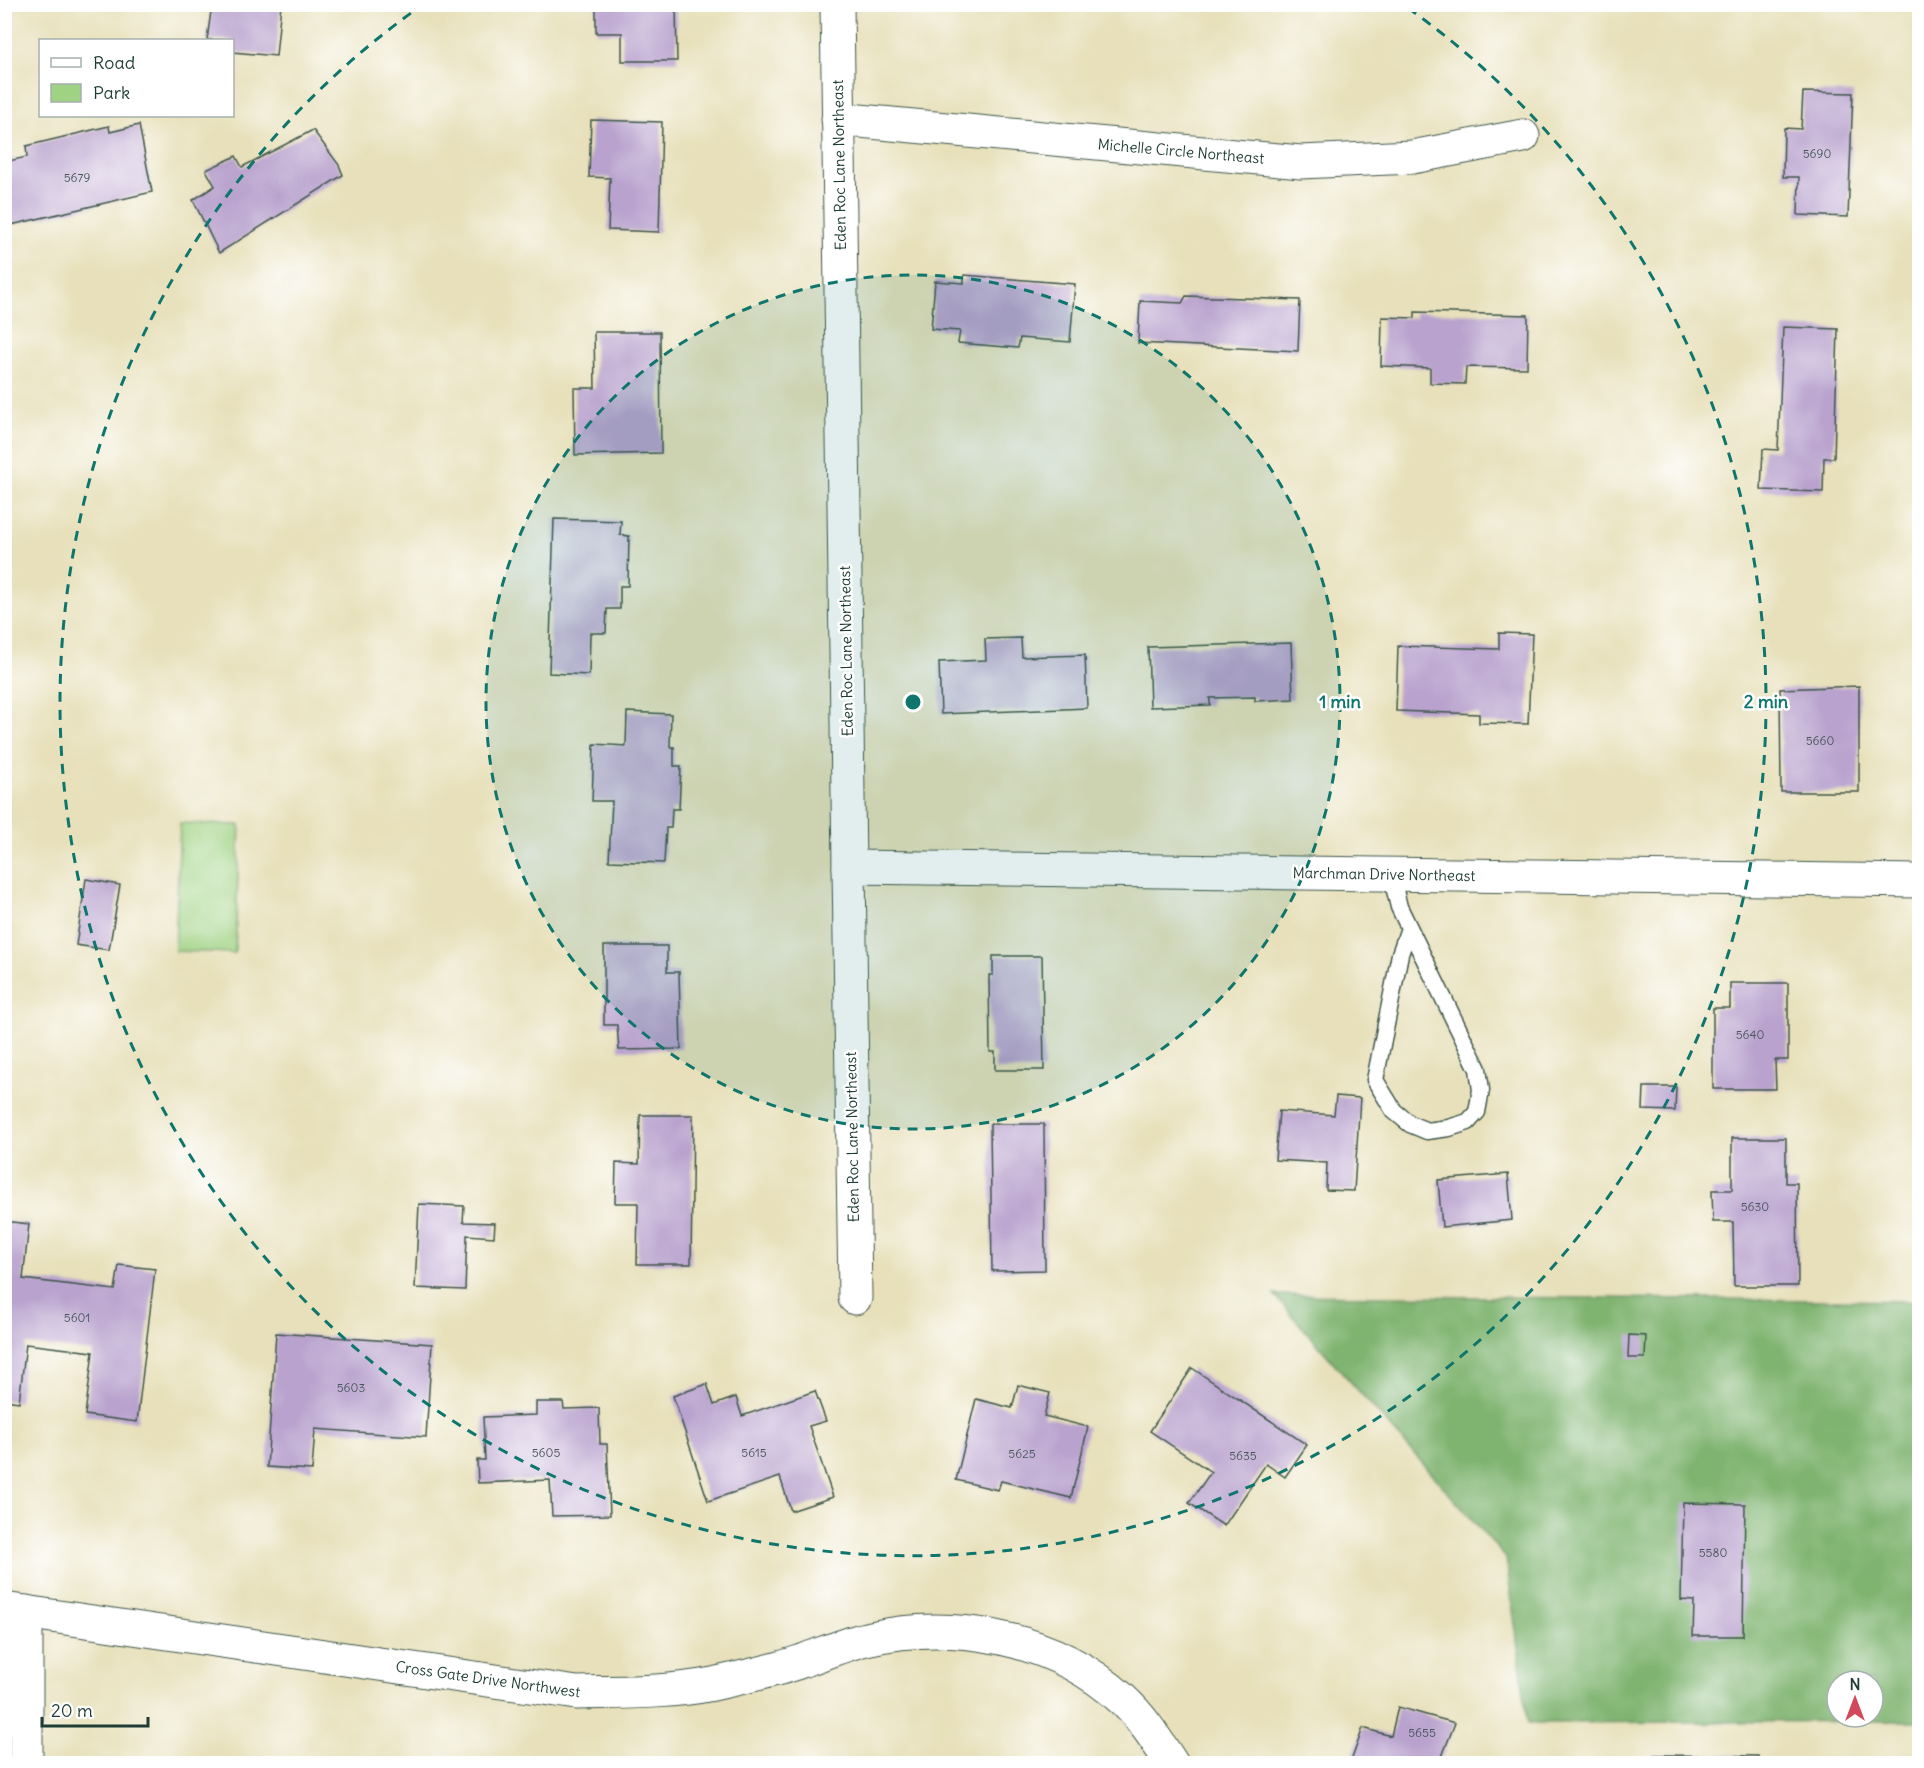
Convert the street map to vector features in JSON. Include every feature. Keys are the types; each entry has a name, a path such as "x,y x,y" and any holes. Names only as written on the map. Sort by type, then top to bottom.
{"street":[{"name":"Eden Roc Lane Northeast","path":"837,4 855,1298"},
{"name":"Michelle Circle Northeast","path":"838,119 1301,162 1412,157 1523,136"},
{"name":"Marchman Drive Northeast","path":"849,867 1920,881"},
{"path":"15,1611 27,1764"},
{"name":"Cross Gate Drive Northwest","path":"15,1611 577,1693 648,1692 710,1684 779,1668 866,1639 924,1630 972,1632 1011,1640 1057,1657 1091,1676 1122,1699 1143,1722 1172,1764"}],"lane":[{"path":"1391,874 1399,907 1479,1069 1481,1090 1477,1112 1468,1122 1449,1128 1427,1131 1410,1124 1394,1111 1375,1080 1400,954 1409,928"}],"green space":[{"path":"180,823 240,825 235,953 175,951"},
{"path":"1274,1295 1919,1301 1919,1721 1885,1721 1885,1669 1825,1669 1825,1721 1528,1723 1506,1558"}],"building":[{"path":"212,4 281,4 276,56 234,52 234,39 207,39"},
{"path":"596,4 676,4 677,61 622,61 622,33 596,33"},
{"path":"1803,92 1853,93 1848,217 1798,215 1799,177 1783,177 1784,128 1801,129"},
{"path":"591,120 662,122 659,232 608,230 610,178 589,177"},
{"path":"139,125 152,192 11,225 4,193 4,162 27,157 26,146 109,126 110,132"},
{"path":"313,130 339,165 343,175 219,253 193,200 215,186 206,170 236,156 242,167"},
{"path":"964,275 1075,284 1070,342 1020,338 1018,348 958,343 960,331 931,329 935,281 964,283"},
{"path":"1186,296 1300,300 1298,351 1138,343 1140,301 1182,303"},
{"path":"1415,312 1528,315 1527,368 1466,367 1465,384 1430,383 1430,368 1381,366 1382,317 1415,318"},
{"path":"1783,327 1838,329 1834,458 1824,458 1823,492 1761,490 1763,449 1778,450"},
{"path":"594,332 660,332 661,453 575,455 574,388 595,388"},
{"path":"554,519 621,521 620,535 629,536 628,586 620,586 620,609 607,609 606,633 590,633 589,675 549,673"},
{"path":"1499,633 1532,634 1528,724 1479,723 1479,714 1396,711 1398,646 1499,649"},
{"path":"1021,638 1022,657 1085,655 1087,708 941,714 939,662 986,660 985,639"},
{"path":"1291,643 1293,699 1255,701 1255,697 1210,698 1210,705 1150,707 1148,647"},
{"path":"1859,686 1859,792 1781,792 1780,689"},
{"path":"627,712 671,714 670,747 674,747 674,766 681,766 679,809 672,809 671,828 666,828 664,863 609,861 612,801 592,801 594,744 626,746"},
{"path":"86,879 120,885 109,950 76,945"},
{"path":"604,946 667,946 667,972 679,972 681,1049 619,1050 617,1025 604,1025"},
{"path":"993,956 1042,956 1044,1070 995,1070 995,1052 990,1052 989,975 993,975"},
{"path":"1730,983 1788,983 1788,1060 1775,1060 1776,1089 1713,1089 1713,1008 1730,1008"},
{"path":"1644,1087 1676,1087 1675,1111 1643,1110"},
{"path":"1336,1096 1360,1098 1354,1191 1326,1190 1327,1163 1275,1160 1279,1111 1334,1115"},
{"path":"640,1115 693,1115 691,1264 637,1264 638,1203 615,1203 616,1163 639,1164"},
{"path":"990,1124 1044,1124 1045,1270 992,1271"},
{"path":"1732,1138 1786,1138 1786,1183 1797,1183 1798,1286 1734,1286 1733,1222 1713,1222 1712,1190 1732,1190"},
{"path":"1508,1174 1512,1220 1442,1227 1438,1180"},
{"path":"419,1204 464,1206 463,1222 495,1223 494,1237 467,1235 465,1290 415,1288"},
{"path":"4,1221 29,1224 23,1279 115,1290 119,1265 155,1269 137,1422 85,1415 93,1352 26,1344 19,1402 4,1400"},
{"path":"276,1333 432,1344 426,1437 315,1429 312,1470 267,1467"},
{"path":"1629,1335 1646,1336 1645,1358 1628,1358"},
{"path":"1192,1368 1307,1445 1285,1477 1266,1464 1224,1526 1189,1503 1211,1472 1150,1431"},
{"path":"707,1384 714,1405 736,1397 742,1416 815,1391 826,1421 809,1426 833,1497 791,1511 780,1477 708,1501 673,1396"},
{"path":"1018,1385 1050,1393 1044,1416 1088,1427 1071,1498 1001,1481 998,1490 956,1480 976,1399 1012,1408"},
{"path":"536,1402 563,1402 564,1409 599,1408 600,1444 607,1444 610,1515 552,1516 550,1480 478,1483 477,1460 485,1460 483,1417 536,1415"},
{"path":"1683,1503 1745,1504 1743,1636 1693,1636 1694,1601 1681,1600"},
{"path":"1398,1707 1455,1723 1439,1764 1350,1764 1363,1728 1391,1736"},
{"path":"1654,1755 1758,1756 1758,1764 1653,1764"}]}
